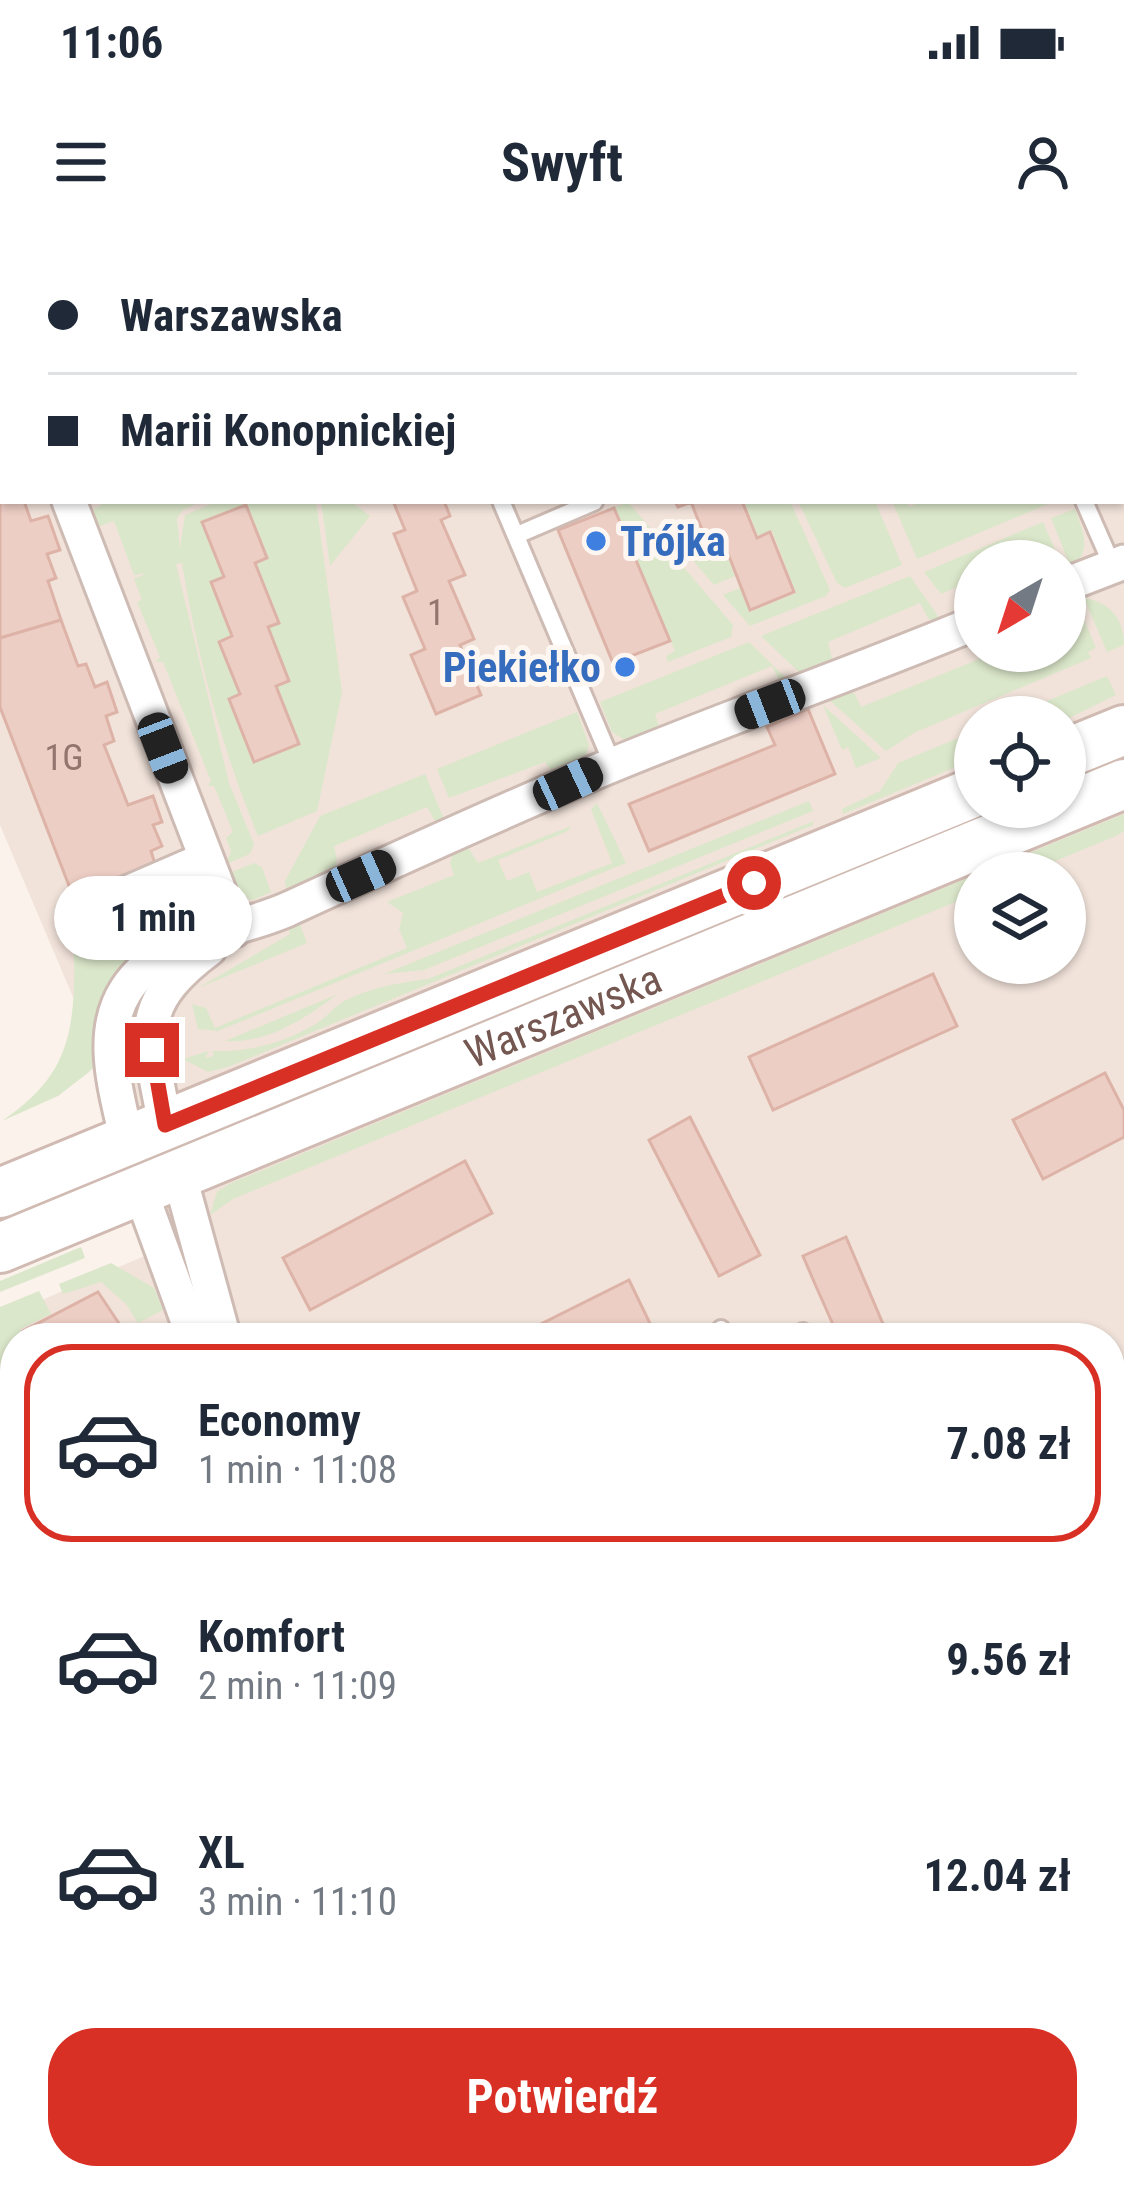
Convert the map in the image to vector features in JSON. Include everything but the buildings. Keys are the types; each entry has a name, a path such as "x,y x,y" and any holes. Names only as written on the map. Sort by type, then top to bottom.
{"main road":[{"path":"1086,745 1124,730"},
{"name":"Warszawska","path":"0,1248 1124,784"},
{"name":"Warszawska","path":"0,1193 954,801"}],"street":[{"path":"70,504 234,930"},
{"path":"1086,580 1120,573"},
{"path":"146,1133 151,1016 172,979 234,930 613,765 954,631"},
{"path":"95,907 206,859"},
{"path":"159,1182 191,1323"},
{"path":"159,1182 218,1323"}],"lane":[{"path":"584,504 513,518 613,765"},
{"path":"1086,504 1120,573"}],"shaded area":[{"path":"0,504 1124,504 1124,1323 0,1323 0,1318 177,1242 0,825"}],"green space":[{"path":"103,504 196,504 177,518 180,548 185,515 211,504 316,504 342,692 317,811 258,836 212,702 182,563 176,564 229,783 254,844 250,854 226,864 231,851 226,838 233,832 214,786 208,786 211,781 163,662 156,662 160,657 137,602 142,600 134,579 147,573 134,575 114,521 94,528 94,509"},
{"path":"321,504 354,504 370,516 330,566"},
{"path":"630,504 733,625 731,637 668,662 666,656 675,651 614,508"},
{"path":"745,504 791,504 830,590 826,596 750,626 723,595 740,588 750,612 796,593 772,531 758,536"},
{"path":"799,504 876,504 902,565 845,588 837,583"},
{"path":"893,504 1048,504 954,540 917,559"},
{"path":"1075,509 1084,540 1060,540 1051,518"},
{"path":"1043,522 1051,540 1000,540"},
{"path":"702,535 712,558 726,553 735,576 714,585 684,550 685,542"},
{"path":"954,559 954,588 941,594 924,572"},
{"path":"910,576 940,619 928,618 920,603 828,642 833,662 803,676 761,636"},
{"path":"1086,599 1114,613 1121,627 1124,645 1107,652"},
{"path":"1086,624 1096,648 1088,652 1091,658 1086,660"},
{"path":"749,642 791,683 779,680 772,666 655,714 660,729 629,743 612,732 600,702"},
{"path":"954,669 1058,672 1001,696 954,696 954,716 886,751 827,698 846,690 855,694 861,707"},
{"path":"1107,676 1116,695 1086,710 1086,696 1059,696"},
{"path":"823,705 881,758 856,768 848,747 842,750"},
{"path":"577,712 589,745 583,763 554,774 545,762 449,798 437,769"},
{"path":"954,740 954,768 843,814 842,809 880,791 898,763"},
{"path":"425,774 446,824 435,821 427,807 334,846 334,870 286,888 285,881 320,816"},
{"path":"809,801 813,811 424,970 384,974"},
{"path":"597,803 626,863 218,1031 198,1029 192,1004 206,1008 215,1028 407,948 399,929 403,913 387,902 454,875 450,863 455,849 469,849 478,863 571,826 498,860 507,881 529,872 537,892 612,863 591,809"},
{"path":"1124,814 1124,831 1116,836 1077,852 1032,852"},
{"path":"814,821 228,1067 208,1072 183,1059 277,1042 318,1023 354,996 428,979"},
{"path":"254,863 262,867 271,892 253,900 241,897 227,874"},
{"path":"954,884 954,903 233,1199 210,1215 217,1192"},
{"path":"187,888 195,889 208,916 156,943 99,1062 58,1096 2,1121 48,1079 65,1047 74,978 67,920 71,918 83,944 102,935 108,947 174,917 164,896 171,899"},
{"path":"354,897 299,922 307,943 198,988 290,934 287,925"},
{"path":"338,994 271,1034 225,1041"},
{"path":"81,1247 85,1258 0,1292 0,1281"},
{"path":"111,1263 154,1288 163,1310 138,1323 126,1304 101,1282 63,1294 59,1284"},
{"path":"39,1291 51,1314 32,1323 0,1323 0,1307"}],"place":[{"name":"Trójka","path":"596,541"},
{"name":"Piekiełko","path":"625,667"}],"route":[{"path":"152,1050 165,1125 754,883"}]}
